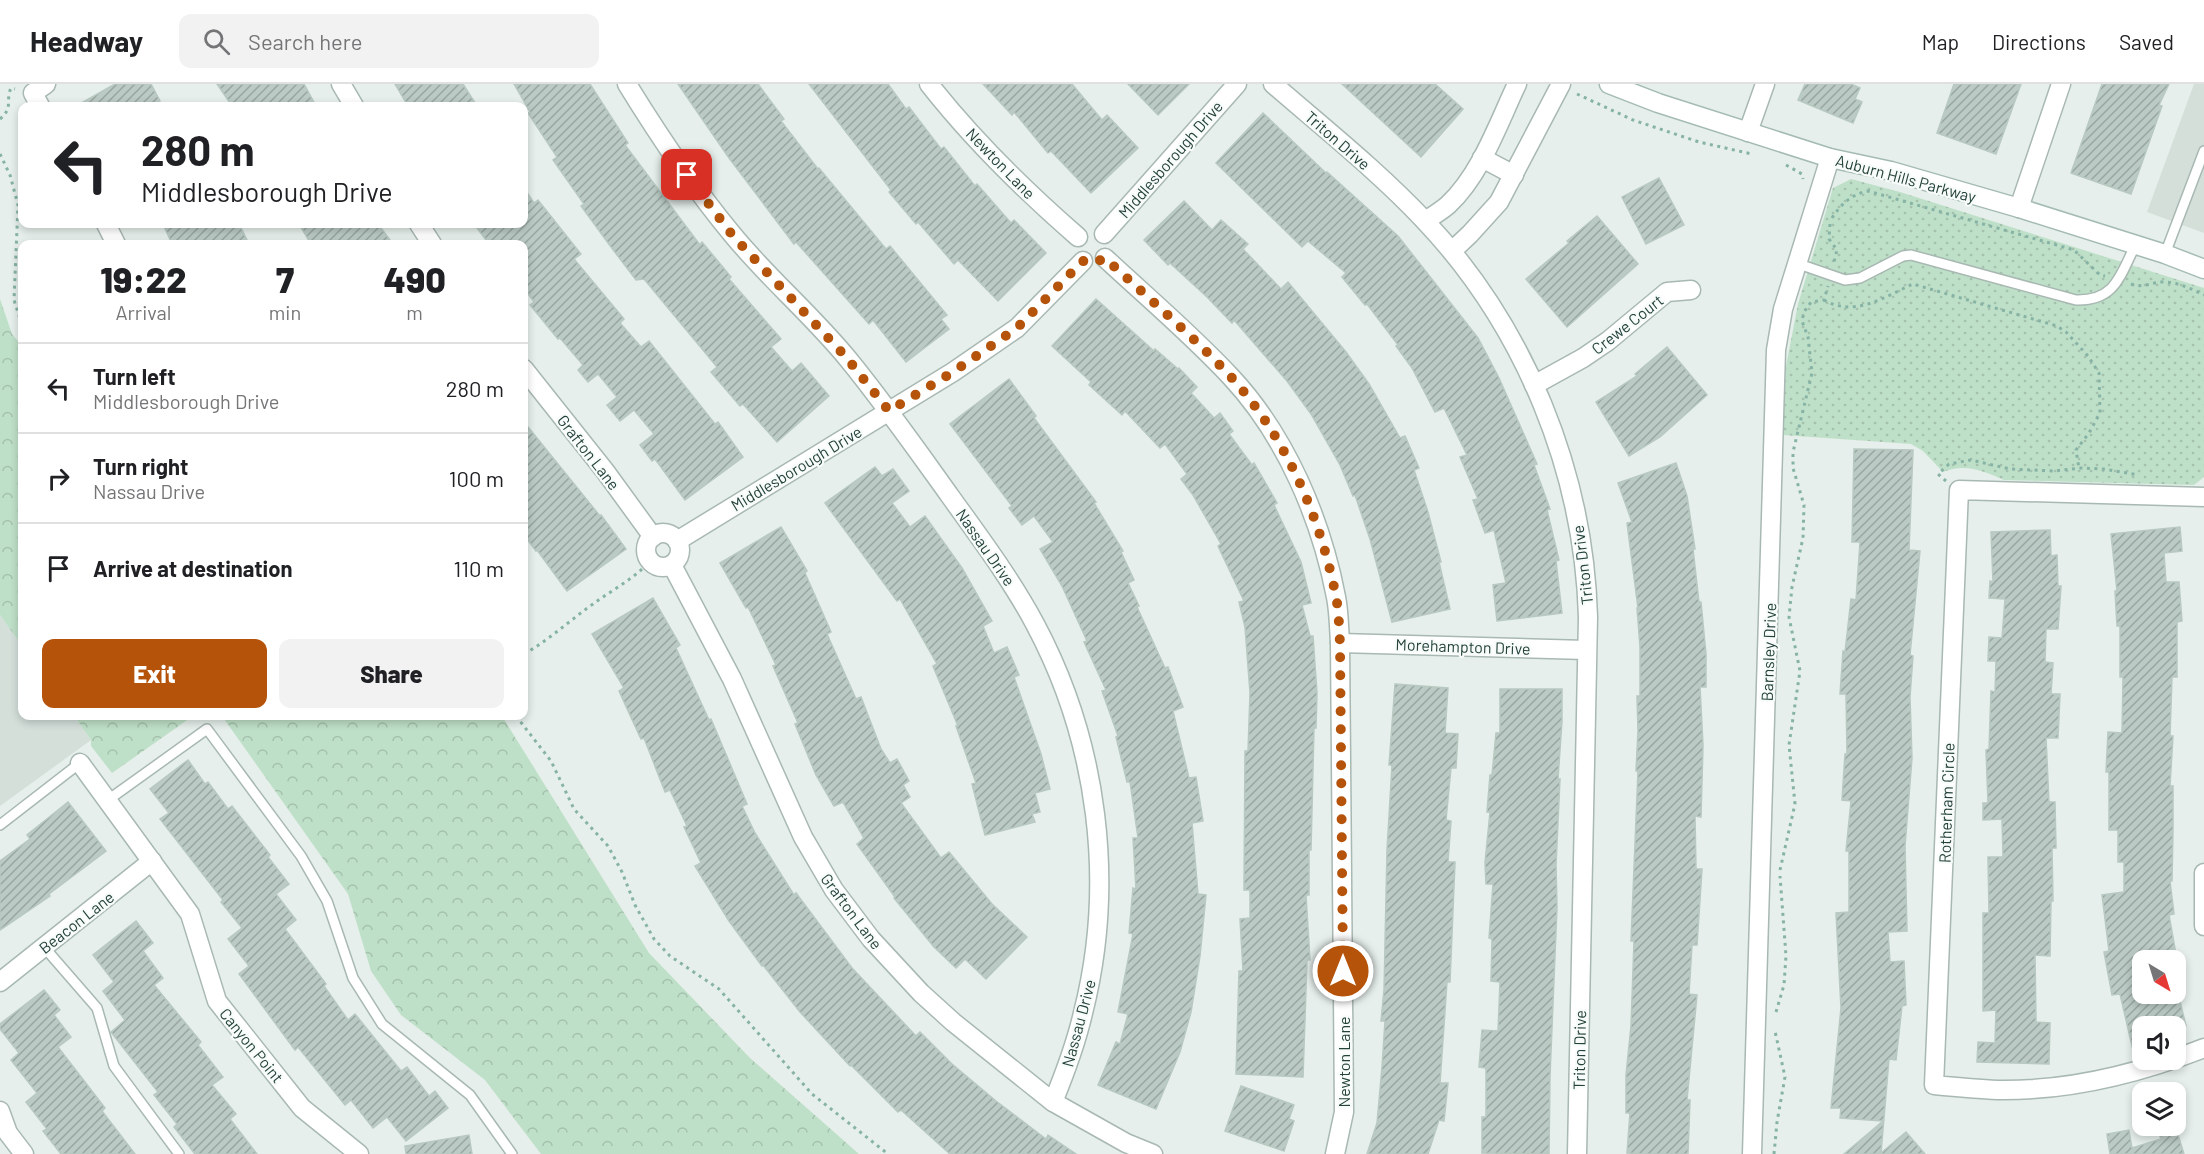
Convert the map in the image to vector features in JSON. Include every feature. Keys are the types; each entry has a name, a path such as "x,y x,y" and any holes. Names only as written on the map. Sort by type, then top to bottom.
{"street":[{"path":"341,84 352,102"},
{"name":"Nassau Drive","path":"627,84 665,144 733,236 846,357 889,411 999,566 1029,613 1050,652 1063,683 1083,747 1090,780 1099,846 1099,913 1096,946 1083,1012 1053,1102"},
{"name":"Newton Lane","path":"929,84 999,164 1033,198 1078,237"},
{"name":"Middlesborough Drive","path":"1104,234 1237,84"},
{"name":"Triton Drive","path":"1274,84 1387,183 1452,251 1483,290 1500,317 1534,384 1562,460 1580,532 1587,590 1577,1154"},
{"path":"1425,221 1448,204 1468,180 1482,158 1517,84"},
{"name":"Auburn Hills Parkway","path":"1609,84 1658,103 1830,158 1891,171 2019,208 2136,244 2204,269"},
{"path":"1748,132 1765,84"},
{"path":"2019,208 2061,84"},
{"path":"1452,251 1492,210 1568,88"},
{"path":"1482,158 1514,176"},
{"name":"Barnsley Drive","path":"1752,1154 1776,350 1783,309 1830,158"},
{"path":"1088,230 1104,234 1109,244 1105,258 1092,264 1083,261 1075,247 1078,237 1088,230"},
{"name":"Newton Lane","path":"1105,258 1232,378 1272,430 1315,523 1337,598 1340,643 1344,1112 1335,1154"},
{"name":"Middlesborough Drive","path":"677,541 953,372 1017,328 1083,261"},
{"name":"Crewe Court","path":"1534,384 1584,358 1667,292 1691,290"},
{"name":"Grafton Lane","path":"528,374 605,471 653,537"},
{"path":"1959,490 2204,497"},
{"name":"Rotherham Circle","path":"1959,490 1934,1085 1998,1090 2102,1081 2141,1071 2204,1047"},
{"path":"664,533 677,541 680,554 672,565 658,567 650,561 646,551 653,537 664,533"},
{"name":"Grafton Lane","path":"672,565 732,679 803,837 840,898 871,939 921,993 986,1050 1053,1102 1126,1143 1153,1154"},
{"name":"Morehampton Drive","path":"1340,643 1586,650"},
{"name":"Canyon Point","path":"81,763 190,914 217,1001 302,1108 359,1154"},
{"name":"Beacon Lane","path":"0,982 152,861"},
{"path":"2204,873 2204,926"},
{"path":"0,1112 8,1133 24,1154"}],"lane":[{"path":"2165,254 2204,152"},
{"path":"1796,263 1845,280 1860,278 1903,256 1911,255 2076,300 2086,300 2107,294 2115,286 2136,244"},
{"path":"108,800 207,729 301,856 327,901 353,978 382,1024 470,1095 512,1154"},
{"path":"0,825 81,763"},
{"path":"44,947 97,1008 114,1066 179,1154"}],"path":[{"path":"0,119 7,114 11,88 40,94"},
{"path":"1568,88 1633,120 1698,142 1756,155"},
{"path":"0,154 10,175 18,205 14,300 18,312"},
{"path":"1785,165 1802,174 1805,186"},
{"path":"1824,300 1837,250 1829,239 1833,215 1855,194 1868,190 2074,250 2100,274 2139,287 2164,281 2204,295"},
{"path":"1776,1014 1784,985 1786,956 1780,869 1795,804 1789,745 1800,671 1789,616 1792,587 1803,538 1804,505 1793,468 1793,452 1812,373 1808,337 1802,321 1804,312 1811,302 1824,300 1834,306 1862,307 1912,284 2057,326 2088,356 2098,373 2100,413 2076,450 2079,468"},
{"path":"1959,490 1938,474 1949,464 1971,460 2004,468 2054,471 2079,468 2103,469 2145,476"},
{"path":"528,652 634,576 650,561"},
{"path":"519,720 551,761 573,808 608,846 622,872 635,905 654,939 670,956 719,989 812,1094 888,1154"},
{"path":"1774,1024 1785,1077 1774,1154"}],"shaded area":[{"path":"2194,84 2204,84 2204,233 2147,212"},
{"path":"0,615 18,640 18,720 77,720 91,740 0,806"}],"green space":[{"path":"1851,179 1900,192 2204,288 2204,477 2194,485 2004,480 1967,468 1943,472 1923,451 1911,444 1783,435 1786,366 1798,304 1833,188"},
{"path":"0,299 12,334 18,341 18,640 0,615"},
{"path":"77,720 187,720 112,773 91,746 91,740"},
{"path":"225,720 504,720 649,953 750,1058 859,1154 541,1154 485,1080 401,1015 371,971 348,894"}],"building":[{"path":"115,84 151,84 160,101 158,102 83,102"},
{"path":"217,84 304,84 314,102 229,102"},
{"path":"395,84 463,84 474,102 406,102"},
{"path":"514,84 590,84 628,143 625,145 700,245 702,242 731,277 729,279 781,339 771,347 792,371 801,363 829,396 777,442 743,404 740,406 711,372 717,367 644,279 636,280 611,247 581,206 584,204 553,160 557,157 528,113 530,112 528,102 524,102"},
{"path":"678,84 758,84 784,119 781,121 818,169 886,249 890,246 947,315 941,319 949,329 906,362 873,320 869,324 796,242 794,244 729,158"},
{"path":"809,84 888,84 906,109 909,107 941,149 944,147 975,186 977,184 1011,223 1014,220 1046,253 998,301 958,260 954,264 918,222 916,224 889,192 891,190"},
{"path":"983,84 1072,84 1102,120 1107,115 1138,148 1091,193 1051,151 1048,153 1014,112 1012,115"},
{"path":"1128,84 1189,84 1158,115"},
{"path":"1342,84 1435,84 1463,109 1421,157"},
{"path":"1805,84 1851,84 1860,88 1855,99 1862,102 1853,123 1798,100"},
{"path":"1954,84 2021,84 1996,154 1937,133"},
{"path":"2102,84 2169,84 2159,105 2162,106 2131,194 2071,173"},
{"path":"1263,113 1326,173 1398,236 1478,338 1499,378 1537,464 1534,465 1550,509 1547,510 1559,560 1556,561 1562,613 1497,621 1493,585 1506,583 1494,530 1485,533 1473,500 1478,499 1460,457 1467,455 1444,408 1435,412 1412,368 1396,346 1398,345 1367,304 1365,305 1342,277 1346,273 1308,241 1302,247 1216,163"},
{"path":"1659,178 1684,225 1646,244 1622,197"},
{"path":"528,194 534,203 538,200 581,254 574,259 624,319 620,323 641,347 649,341 715,424 718,422 743,457 685,500 655,459 652,461 640,445 654,434 634,410 620,421 607,405 617,397 598,374 588,382 578,370 583,365 530,305 534,302 528,294 528,240 486,240 477,228 528,228"},
{"path":"1184,201 1212,230 1221,220 1248,244 1243,249 1281,289 1288,282 1346,352 1369,384 1400,438 1405,436 1419,468 1414,470 1441,562 1439,562 1450,609 1392,622 1370,539 1355,495 1353,496 1340,465 1311,414 1287,381 1234,320 1232,323 1144,240"},
{"path":"1597,216 1638,264 1567,327 1526,279"},
{"path":"165,228 241,228 247,240 170,240"},
{"path":"301,228 381,228 390,240 309,240"},
{"path":"1096,299 1154,351 1155,349 1179,368 1197,387 1191,393 1214,418 1220,413 1233,431 1229,434 1252,465 1254,463 1277,503 1274,505 1301,562 1311,603 1302,605 1310,636 1313,636 1317,693 1309,895 1306,895 1310,960 1307,960 1303,1077 1236,1074 1239,971 1243,971 1240,919 1250,918 1250,890 1244,890 1245,751 1248,751 1250,693 1245,627 1239,602 1244,601 1218,546 1221,544 1193,495 1181,479 1187,474 1165,444 1160,448 1125,411 1122,415 1089,385 1091,382 1052,346"},
{"path":"1667,347 1707,395 1660,437 1629,456 1596,402 1637,376 1635,374"},
{"path":"1009,379 1036,416 1034,418 1096,502 1094,503 1123,551 1121,552 1134,580 1128,583 1139,606 1137,607 1165,668 1168,667 1183,707 1173,711 1189,778 1196,777 1203,821 1192,823 1198,894 1206,895 1200,956 1191,1012 1180,1052 1156,1109 1098,1085 1116,1042 1120,1044 1128,1014 1118,1012 1133,934 1129,933 1133,888 1136,889 1133,838 1138,838 1130,782 1127,782 1116,737 1118,736 1102,691 1106,690 1062,586 1040,549 1053,542 1034,516 1022,525 1009,508 1012,506 950,424"},
{"path":"528,427 626,549 567,591 528,540"},
{"path":"1854,449 1913,450 1909,550 1920,551 1910,655 1913,656 1910,697 1912,758 1905,846 1907,931 1888,932 1890,962 1904,961 1906,1005 1902,1006 1896,1060 1889,1059 1881,1153 1906,1132 1925,1154 1844,1154 1883,1121 1840,1118 1841,1108 1831,1108 1841,1008 1836,913 1849,912 1849,851 1846,851 1851,801 1842,800 1845,754 1847,754 1846,694 1840,694 1843,651 1845,652 1851,599 1856,600 1860,542 1852,542"},
{"path":"1676,463 1687,496 1706,654 1706,687 1700,687 1703,745 1701,817 1695,816 1696,869 1702,869 1697,945 1692,945 1689,994 1697,995 1687,1100 1690,1100 1688,1154 1627,1153 1630,1113 1626,1113 1626,1075 1631,1026 1634,941 1631,941 1640,647 1638,608 1627,523 1632,522 1618,483"},
{"path":"875,467 882,476 893,469 909,491 892,503 910,527 925,516 962,568 992,621 983,626 994,653 1007,647 1019,675 1014,677 1041,754 1050,789 1035,793 1040,812 1032,814 1035,822 985,835 972,784 976,783 956,726 958,726 933,666 937,664 900,599 897,601 825,503"},
{"path":"781,527 807,571 805,573 831,632 827,634 856,699 861,697 881,749 890,763 897,759 909,781 903,785 910,797 901,803 941,858 949,852 992,904 1027,937 986,979 965,959 956,968 934,947 894,898 857,844 864,838 843,802 834,806 816,775 795,724 798,723 773,666 776,665 748,607 746,608 720,563"},
{"path":"2180,527 2182,551 2164,553 2166,582 2179,582 2182,621 2177,622 2177,677 2172,677 2170,736 2173,736 2170,786 2173,786 2173,829 2172,881 2170,881 2174,914 2169,915 2175,950 2132,950 2132,1004 2181,1004 2184,1016 2132,1016 2132,1046 2120,994 2112,995 2104,952 2109,951 2102,895 2124,892 2124,862 2118,862 2118,830 2109,830 2109,772 2106,772 2108,732 2122,733 2123,677 2120,677 2120,626 2117,626 2115,591 2117,591 2111,534"},
{"path":"2050,530 2051,556 2057,555 2058,586 2061,586 2058,629 2046,629 2045,662 2053,663 2051,694 2060,694 2058,738 2046,738 2049,802 2055,802 2056,848 2052,848 2053,901 2051,901 2050,956 2035,955 2036,1022 2050,1023 2049,1064 1977,1062 1978,1042 1995,1043 1996,1010 1983,1011 1983,913 1989,913 1988,857 2003,857 2002,819 1983,820 1983,803 1988,803 1986,750 1989,749 1991,691 1995,692 1996,661 1988,661 1989,637 2002,638 2005,599 1989,598 1990,581 1993,582 1991,532"},
{"path":"653,598 680,645 676,648 709,720 711,719 747,804 742,806 755,833 794,895 796,893 852,968 916,1036 920,1032 952,1064 1046,1139 1048,1135 1076,1154 950,1154 901,1110 898,1112 850,1066 800,1012 762,966 729,921 695,866 701,863 684,827 687,826 670,790 665,792 644,738 641,739 619,691 624,688 592,634"},
{"path":"1395,684 1448,688 1445,733 1458,734 1456,768 1451,768 1446,820 1451,821 1448,862 1455,862 1450,982 1447,982 1440,1083 1448,1083 1444,1121 1439,1120 1428,1154 1367,1154 1377,1123 1385,1021 1381,1021 1392,765 1389,765"},
{"path":"1500,689 1562,689 1549,1154 1482,1153 1482,1117 1486,1117 1486,1068 1479,1067 1482,1030 1498,1031 1500,982 1491,981 1492,939 1489,938 1493,884 1486,884 1485,863 1490,812 1487,812 1490,775 1492,775 1496,733 1500,733"},
{"path":"188,760 205,784 208,782 228,809 232,806 289,884 276,894 296,920 285,929 326,984 324,986 348,1020 355,1014 401,1071 407,1067 429,1096 435,1091 448,1108 406,1141 387,1117 373,1128 351,1100 345,1105 298,1047 295,1050 239,974 249,966 228,939 242,928 160,819 169,813 150,789"},
{"path":"68,802 106,851 49,894 50,896 0,930 0,861 30,839 27,835"},
{"path":"136,921 153,943 143,951 163,978 154,985 201,1042 198,1045 223,1077 212,1085 236,1114 230,1119 257,1154 195,1154 174,1127 177,1124 154,1095 158,1092 111,1032 125,1020 103,991 114,982 93,955"},
{"path":"44,990 60,1010 54,1015 71,1037 58,1047 105,1108 102,1111 135,1154 61,1154 43,1131 47,1129 26,1102 37,1093 11,1060 19,1053 0,1029 0,1024"},
{"path":"1241,1086 1294,1105 1289,1119 1294,1121 1284,1151 1225,1131"},
{"path":"2129,1130 2132,1148 2161,1139 2160,1136 2178,1136 2184,1154 2110,1154 2107,1134"},
{"path":"469,1135 472,1154 406,1154 405,1146"}],"route":[{"path":"687,175 733,236 846,357 889,411 953,372 1017,328 1083,261 1092,264 1105,258 1232,378 1272,430 1289,462 1315,523 1337,598 1340,643 1343,971"}]}
